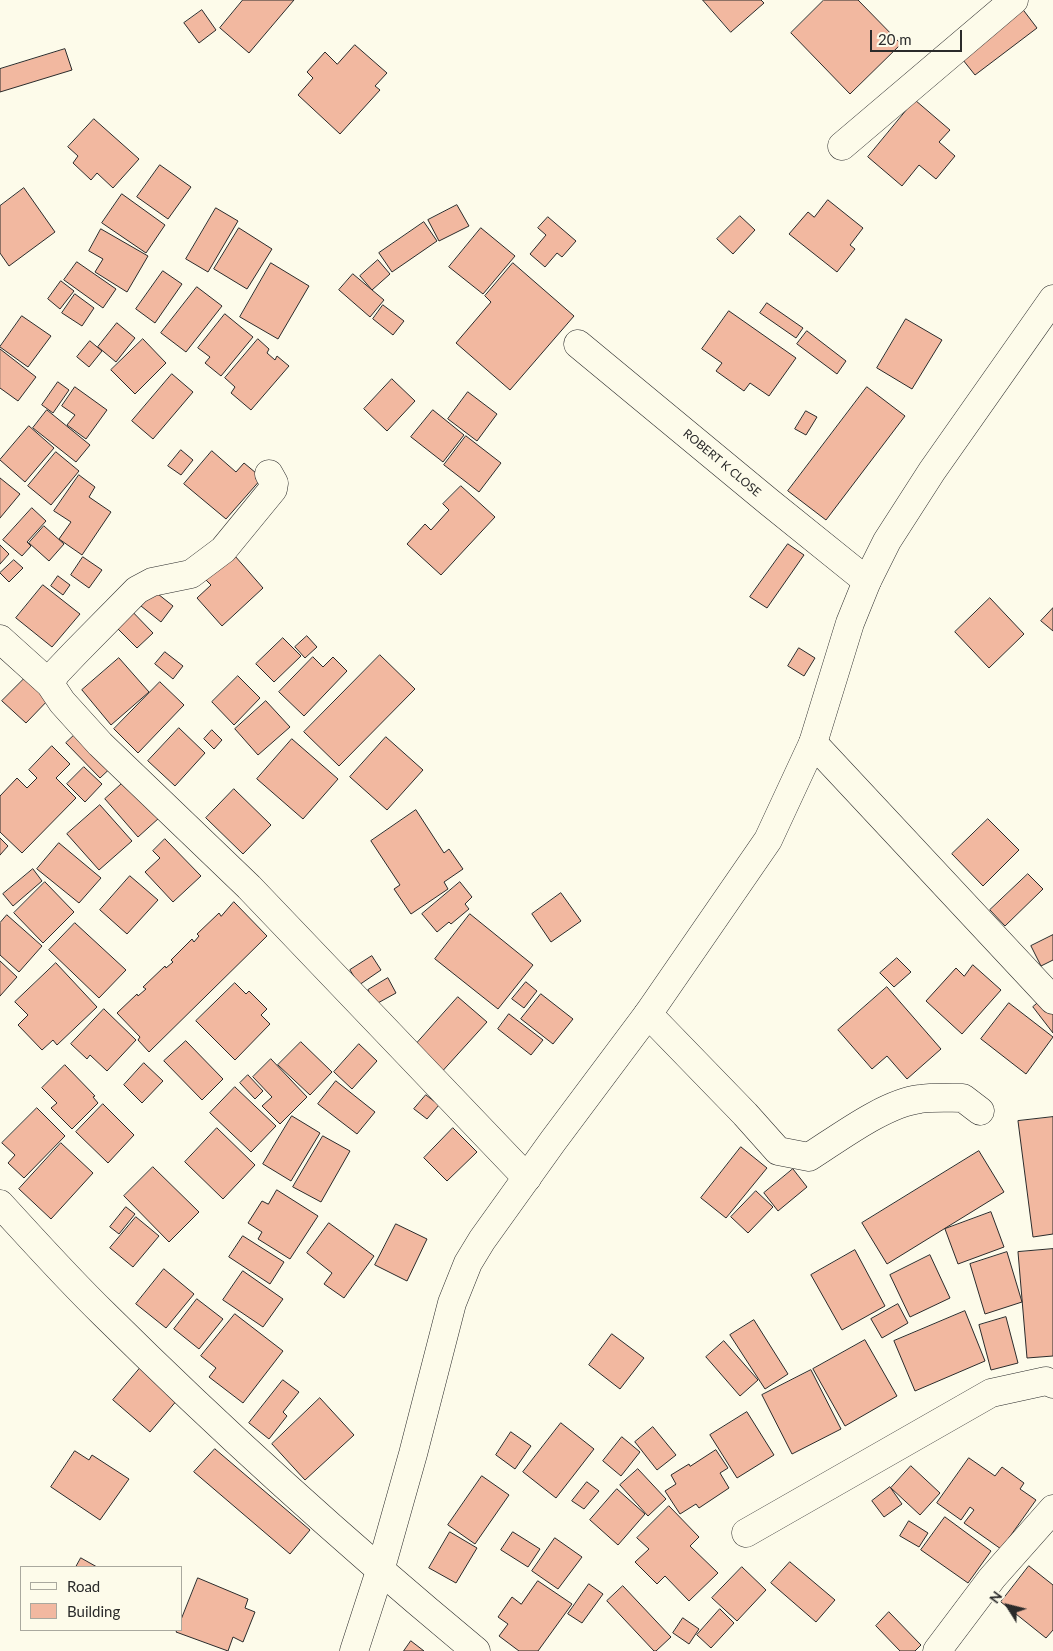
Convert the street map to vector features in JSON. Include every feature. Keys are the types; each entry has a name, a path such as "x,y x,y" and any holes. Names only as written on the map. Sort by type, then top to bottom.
{"street":[{"path":"842,146 1014,0"},
{"path":"354,1651 380,1571 413,1454 452,1303 468,1263 482,1240 648,1014 768,840 813,744 850,623 867,581 887,542 932,471 1053,299"},
{"name":"ROBERT K CLOSE","path":"578,344 867,581"},
{"path":"50,684 56,673 138,590 152,582 191,574 223,550 273,489 274,483 269,474"},
{"path":"0,639 50,684 62,702 100,744 249,888 527,1178"},
{"path":"813,744 1053,1000"},
{"path":"648,1014 745,1114 778,1151 809,1157 888,1109 919,1099 963,1098 980,1112"},
{"path":"0,1204 102,1313 263,1465 380,1571 476,1651"},
{"path":"746,1533 991,1393 1046,1381 1053,1384"},
{"path":"937,1651 992,1578 1053,1508"}],"building":[{"path":"243,0 294,0 249,53 220,28"},
{"path":"703,0 761,0 764,3 731,32"},
{"path":"824,0 858,0 901,44 850,94 791,33"},
{"path":"1021,7 1037,28 975,75 959,55"},
{"path":"202,10 216,30 199,43 184,23"},
{"path":"355,45 387,73 375,86 380,90 340,134 298,95 313,78 307,72 325,52 337,64"},
{"path":"65,49 72,70 0,92 0,69"},
{"path":"915,100 950,130 939,142 955,156 936,179 919,165 902,186 868,157"},
{"path":"94,119 139,159 113,188 97,173 91,180 73,163 78,156 68,147"},
{"path":"160,165 191,187 168,219 137,197"},
{"path":"24,188 55,232 9,266 0,253 0,206"},
{"path":"122,194 165,225 146,253 102,223"},
{"path":"828,200 863,228 850,245 855,249 837,272 789,234 808,212 814,217"},
{"path":"457,205 469,226 439,241 428,220"},
{"path":"216,208 238,221 208,272 186,259"},
{"path":"740,216 755,230 733,254 717,239"},
{"path":"548,217 576,241 562,257 557,253 545,267 530,254 546,235 538,228"},
{"path":"424,222 437,241 392,272 379,253"},
{"path":"239,228 272,249 247,289 214,269"},
{"path":"481,228 515,256 483,294 449,267"},
{"path":"101,229 148,256 127,292 95,272 103,259 89,251"},
{"path":"378,260 390,274 372,290 360,276"},
{"path":"77,262 116,289 103,308 64,280"},
{"path":"271,263 309,286 278,339 240,317"},
{"path":"513,263 574,316 510,390 456,343 491,302 485,296"},
{"path":"163,271 182,284 155,323 136,309"},
{"path":"353,274 384,300 370,317 339,290"},
{"path":"61,281 74,291 60,309 48,299"},
{"path":"197,287 222,306 186,352 161,333"},
{"path":"75,294 94,308 82,326 62,313"},
{"path":"767,303 803,328 796,338 760,313"},
{"path":"383,305 404,321 393,335 373,319"},
{"path":"729,311 796,358 769,396 750,383 744,391 716,371 722,363 702,349"},
{"path":"225,314 253,337 221,376 205,363 210,357 198,348"},
{"path":"22,316 51,336 28,367 0,347"},
{"path":"906,319 942,340 912,389 877,368"},
{"path":"117,323 135,338 116,362 98,347"},
{"path":"807,331 846,361 837,374 797,344"},
{"path":"143,339 166,363 135,394 111,370"},
{"path":"258,339 269,349 267,353 275,360 277,356 289,366 251,410 231,393 235,387 225,378"},
{"path":"90,341 102,351 89,367 77,357"},
{"path":"0,349 36,377 18,401 0,388"},
{"path":"172,374 193,392 153,439 132,421"},
{"path":"392,379 415,401 387,431 364,409"},
{"path":"58,382 69,390 53,413 42,405"},
{"path":"75,387 107,410 86,439 67,425 75,415 62,406"},
{"path":"867,387 905,416 826,520 788,491"},
{"path":"468,392 497,414 477,441 448,419"},
{"path":"47,410 90,445 76,462 33,428"},
{"path":"433,410 464,435 443,462 411,437"},
{"path":"806,411 817,417 806,435 795,429"},
{"path":"29,426 54,448 25,482 0,460"},
{"path":"466,436 501,463 479,492 444,465"},
{"path":"181,450 193,460 181,475 168,466"},
{"path":"212,451 236,472 244,463 262,478 226,519 184,484"},
{"path":"56,452 79,471 51,505 28,486"},
{"path":"79,475 95,487 89,497 111,512 82,555 59,539 71,522 54,511"},
{"path":"0,478 20,494 0,518"},
{"path":"461,486 495,517 441,575 407,544 425,524 431,530 449,510 443,504"},
{"path":"32,508 46,521 27,542 31,546 22,556 3,540"},
{"path":"44,526 64,544 49,561 29,543"},
{"path":"788,544 804,555 767,608 750,597"},
{"path":"0,545 9,554 0,564"},
{"path":"235,556 263,588 222,626 197,598 211,585 203,577"},
{"path":"83,557 102,570 89,588 71,575"},
{"path":"14,560 23,568 9,582 0,573"},
{"path":"58,576 70,585 63,595 51,586"},
{"path":"43,585 80,614 52,647 16,618"},
{"path":"153,590 173,606 161,622 141,606"},
{"path":"990,598 1024,634 989,668 955,632"},
{"path":"126,605 153,633 137,648 110,621"},
{"path":"1053,608 1053,631 1041,621"},
{"path":"307,636 317,647 305,658 295,647"},
{"path":"283,638 301,656 274,682 256,664"},
{"path":"799,648 815,658 804,676 788,666"},
{"path":"165,652 183,666 173,679 155,664"},
{"path":"380,655 415,689 339,766 304,732"},
{"path":"313,657 323,667 333,657 347,671 304,716 279,692"},
{"path":"119,658 149,692 111,725 82,690"},
{"path":"29,674 52,696 26,723 2,701"},
{"path":"238,676 260,698 234,725 212,702"},
{"path":"160,682 184,705 138,753 114,729"},
{"path":"266,701 290,727 258,755 235,729"},
{"path":"85,725 119,760 100,778 66,743"},
{"path":"179,728 205,753 175,786 148,761"},
{"path":"212,730 222,740 214,749 204,739"},
{"path":"386,737 423,770 387,810 350,777"},
{"path":"292,739 338,779 303,819 257,779"},
{"path":"52,746 70,764 56,778 76,798 22,853 0,832 0,796 17,778 27,788 37,778 29,770"},
{"path":"84,767 102,784 85,802 67,784"},
{"path":"126,780 159,818 138,837 105,799"},
{"path":"234,789 271,825 243,854 206,818"},
{"path":"100,805 132,841 99,870 67,834"},
{"path":"416,810 444,853 449,849 463,869 444,882 448,889 411,914 394,889 400,885 371,841"},
{"path":"988,819 1019,850 983,886 952,854"},
{"path":"0,838 8,846 0,855"},
{"path":"165,839 201,876 173,902 145,872 160,858 153,851"},
{"path":"59,843 101,878 79,903 37,869"},
{"path":"33,869 42,881 13,906 3,894"},
{"path":"1028,874 1043,889 1005,926 990,910"},
{"path":"130,876 158,900 127,934 100,910"},
{"path":"45,882 74,912 43,943 14,913"},
{"path":"460,882 472,897 465,904 469,909 451,924 449,922 437,932 422,914"},
{"path":"561,893 581,921 551,942 532,914"},
{"path":"234,902 267,936 149,1052 138,1040 140,1037 117,1013 137,994 138,996 146,989 143,987 165,966 166,968 173,962 171,960 192,939 194,942 199,936 197,934 219,913 221,916"},
{"path":"470,914 533,965 498,1009 435,959"},
{"path":"7,915 42,946 19,972 0,955 0,923"},
{"path":"75,923 126,970 99,998 49,950"},
{"path":"1053,935 1053,960 1041,966 1031,946"},
{"path":"372,956 381,970 359,985 350,970"},
{"path":"897,958 911,972 894,987 880,973"},
{"path":"0,961 17,977 0,996"},
{"path":"56,963 97,1007 57,1045 53,1040 42,1050 18,1025 28,1015 15,1002"},
{"path":"973,965 1001,990 962,1034 926,1001 956,968 964,976"},
{"path":"388,978 396,993 376,1004 368,990"},
{"path":"526,982 537,991 524,1008 512,999"},
{"path":"235,983 246,994 249,991 267,1009 261,1015 270,1024 235,1060 196,1021"},
{"path":"887,987 941,1049 907,1079 887,1056 872,1069 838,1030"},
{"path":"541,994 573,1019 553,1044 521,1019"},
{"path":"458,997 487,1022 438,1076 410,1051"},
{"path":"1045,997 1053,1007 1053,1033 1033,1007"},
{"path":"1009,1003 1053,1037 1026,1074 981,1039"},
{"path":"104,1009 136,1040 107,1071 90,1055 87,1059 71,1044"},
{"path":"509,1014 543,1040 531,1055 498,1029"},
{"path":"186,1041 223,1079 202,1100 164,1061"},
{"path":"301,1042 332,1072 310,1095 278,1065"},
{"path":"359,1044 377,1061 352,1089 334,1072"},
{"path":"271,1059 307,1097 280,1124 262,1106 272,1097 253,1077"},
{"path":"144,1063 163,1081 142,1103 124,1085"},
{"path":"65,1065 95,1096 93,1097 98,1103 72,1129 51,1108 57,1103 42,1088"},
{"path":"248,1075 263,1091 255,1099 240,1083"},
{"path":"336,1081 375,1112 357,1134 318,1104"},
{"path":"235,1087 276,1126 251,1152 210,1113"},
{"path":"426,1095 439,1105 427,1119 414,1109"},
{"path":"103,1104 134,1135 108,1163 76,1132"},
{"path":"37,1108 65,1136 24,1178 8,1163 15,1155 2,1143"},
{"path":"292,1116 320,1133 291,1181 263,1164"},
{"path":"1053,1117 1053,1234 1033,1237 1018,1121"},
{"path":"217,1128 255,1165 223,1199 185,1162"},
{"path":"453,1128 477,1152 447,1181 424,1158"},
{"path":"323,1136 350,1151 321,1202 293,1187"},
{"path":"61,1143 93,1173 51,1219 19,1189"},
{"path":"741,1147 767,1168 726,1218 701,1198"},
{"path":"979,1151 1004,1192 887,1264 862,1223"},
{"path":"153,1167 199,1212 169,1242 124,1196"},
{"path":"793,1169 807,1187 778,1211 764,1193"},
{"path":"277,1190 318,1216 290,1259 258,1239 262,1232 248,1223 262,1201 268,1204"},
{"path":"756,1191 773,1207 748,1233 731,1217"},
{"path":"126,1207 135,1214 119,1234 110,1227"},
{"path":"991,1212 1004,1247 958,1264 945,1229"},
{"path":"136,1217 159,1236 133,1267 110,1248"},
{"path":"329,1223 374,1256 344,1298 324,1284 332,1273 307,1253"},
{"path":"396,1224 427,1239 407,1281 375,1265"},
{"path":"243,1236 284,1262 270,1284 229,1257"},
{"path":"1053,1249 1053,1356 1027,1358 1018,1252"},
{"path":"855,1250 885,1306 842,1330 811,1275"},
{"path":"1007,1252 1022,1302 985,1314 970,1264"},
{"path":"930,1255 950,1298 910,1317 890,1275"},
{"path":"164,1269 194,1294 166,1328 136,1304"},
{"path":"243,1271 283,1299 263,1327 223,1300"},
{"path":"197,1299 223,1319 199,1349 174,1329"},
{"path":"898,1304 908,1323 882,1338 871,1319"},
{"path":"965,1311 985,1361 915,1391 894,1341"},
{"path":"235,1314 283,1351 243,1403 209,1377 216,1368 201,1356"},
{"path":"1006,1317 1018,1363 991,1370 979,1325"},
{"path":"754,1320 788,1374 765,1389 730,1335"},
{"path":"612,1334 644,1358 620,1389 589,1365"},
{"path":"865,1340 897,1396 845,1426 813,1369"},
{"path":"724,1341 758,1380 740,1396 706,1357"},
{"path":"141,1367 178,1399 150,1432 113,1400"},
{"path":"811,1370 841,1429 792,1454 762,1395"},
{"path":"283,1380 299,1392 283,1412 287,1416 269,1439 249,1423"},
{"path":"320,1398 354,1435 305,1480 272,1444"},
{"path":"747,1412 774,1455 737,1478 710,1435"},
{"path":"561,1423 594,1449 556,1498 523,1472"},
{"path":"653,1427 676,1455 657,1470 635,1442"},
{"path":"511,1432 531,1446 515,1469 496,1455"},
{"path":"622,1437 640,1452 621,1476 603,1461"},
{"path":"215,1449 310,1530 290,1554 194,1472"},
{"path":"716,1450 728,1468 720,1473 729,1488 699,1508 696,1504 680,1514 665,1491 676,1484 671,1475"},
{"path":"75,1451 89,1460 92,1455 129,1479 100,1520 51,1487"},
{"path":"969,1458 995,1476 1002,1467 1024,1483 1020,1489 1036,1500 1001,1549 964,1523 974,1510 970,1507 961,1520 937,1503"},
{"path":"911,1466 940,1493 920,1515 891,1488"},
{"path":"638,1469 666,1499 648,1516 620,1485"},
{"path":"482,1476 509,1495 475,1544 448,1525"},
{"path":"587,1482 599,1491 584,1509 572,1501"},
{"path":"890,1487 902,1504 884,1517 872,1501"},
{"path":"617,1489 645,1514 618,1545 590,1520"},
{"path":"669,1506 699,1537 690,1546 718,1573 689,1601 665,1576 657,1584 635,1562 649,1549 637,1538"},
{"path":"945,1517 991,1551 968,1583 921,1550"},
{"path":"909,1521 928,1533 919,1547 900,1536"},
{"path":"450,1532 477,1548 456,1583 429,1568"},
{"path":"513,1532 540,1549 528,1567 501,1550"},
{"path":"555,1538 582,1557 558,1589 532,1571"},
{"path":"81,1558 95,1566 77,1566"},
{"path":"790,1562 835,1600 816,1622 771,1583"},
{"path":"1029,1566 1053,1585 1053,1630 1046,1638 1001,1602"},
{"path":"742,1567 766,1590 737,1621 712,1598"},
{"path":"198,1578 248,1599 245,1608 255,1612 243,1642 233,1637 228,1651 176,1632 182,1631 182,1618"},
{"path":"538,1581 572,1604 538,1651 519,1651 499,1636 508,1624 498,1617 512,1597 521,1604"},
{"path":"589,1584 603,1594 582,1623 568,1614"},
{"path":"623,1586 671,1637 656,1651 607,1601"},
{"path":"720,1609 734,1623 711,1648 697,1635"},
{"path":"889,1612 921,1645 915,1651 900,1651 876,1626"},
{"path":"683,1618 699,1629 689,1644 673,1633"},
{"path":"411,1641 424,1651 404,1651"}]}
